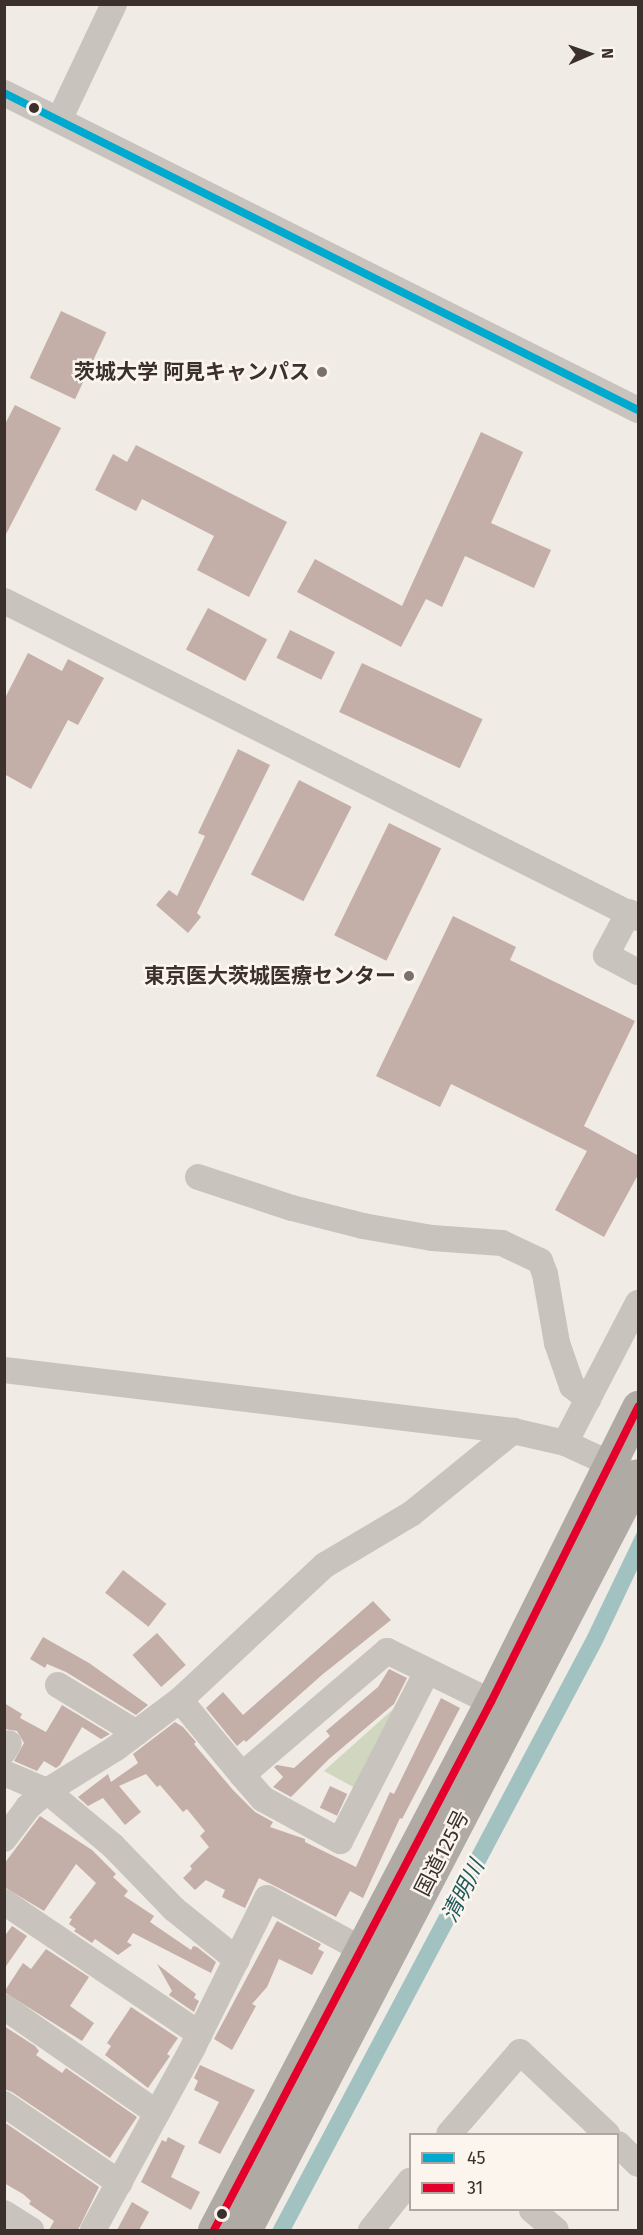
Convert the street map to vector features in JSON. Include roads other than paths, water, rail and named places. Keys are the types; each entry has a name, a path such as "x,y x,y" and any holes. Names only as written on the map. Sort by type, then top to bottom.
{"highway":[{"name":"国道125号","path":"245,2230 631,1473 639,1407"},
{"name":"国道125号","path":"214,2230 490,1702 631,1473"}],"street":[{"path":"59,120 114,4"},
{"path":"4,93 639,410"},
{"path":"4,601 634,915 606,955 639,972"},
{"path":"198,1177 292,1208 363,1226 432,1238 502,1243 540,1260 545,1274 557,1343 572,1386 588,1400"},
{"path":"566,1443 639,1303"},
{"path":"4,1370 513,1431 566,1443 631,1473"},
{"path":"4,1839 28,1807 47,1791 137,1732 180,1700 324,1565 411,1514 513,1431"},
{"path":"242,1775 387,1651 490,1702"},
{"path":"180,1700 263,1799 340,1841 427,1672"},
{"path":"58,1685 137,1732"},
{"path":"4,1773 47,1791 113,1846 174,1909 237,1960"},
{"path":"93,2230 200,2034 267,1898 361,1949"},
{"path":"4,1902 200,2034"},
{"path":"4,2007 158,2113"},
{"path":"450,2133 520,2052 606,2133"},
{"path":"4,2104 120,2183"},
{"path":"619,2145 639,2164"},
{"path":"380,2227 409,2184"},
{"path":"533,2211 556,2230"},
{"path":"4,2213 31,2230"}],"water":[{"name":"清明川","path":"638,1530 638,1568 602,1644 291,2230 272,2230 587,1636"}],"place":[{"name":"茨城大学 阿見キャンパス","path":"322,372"},
{"name":"東京医大茨城医療センター","path":"409,976"}]}
